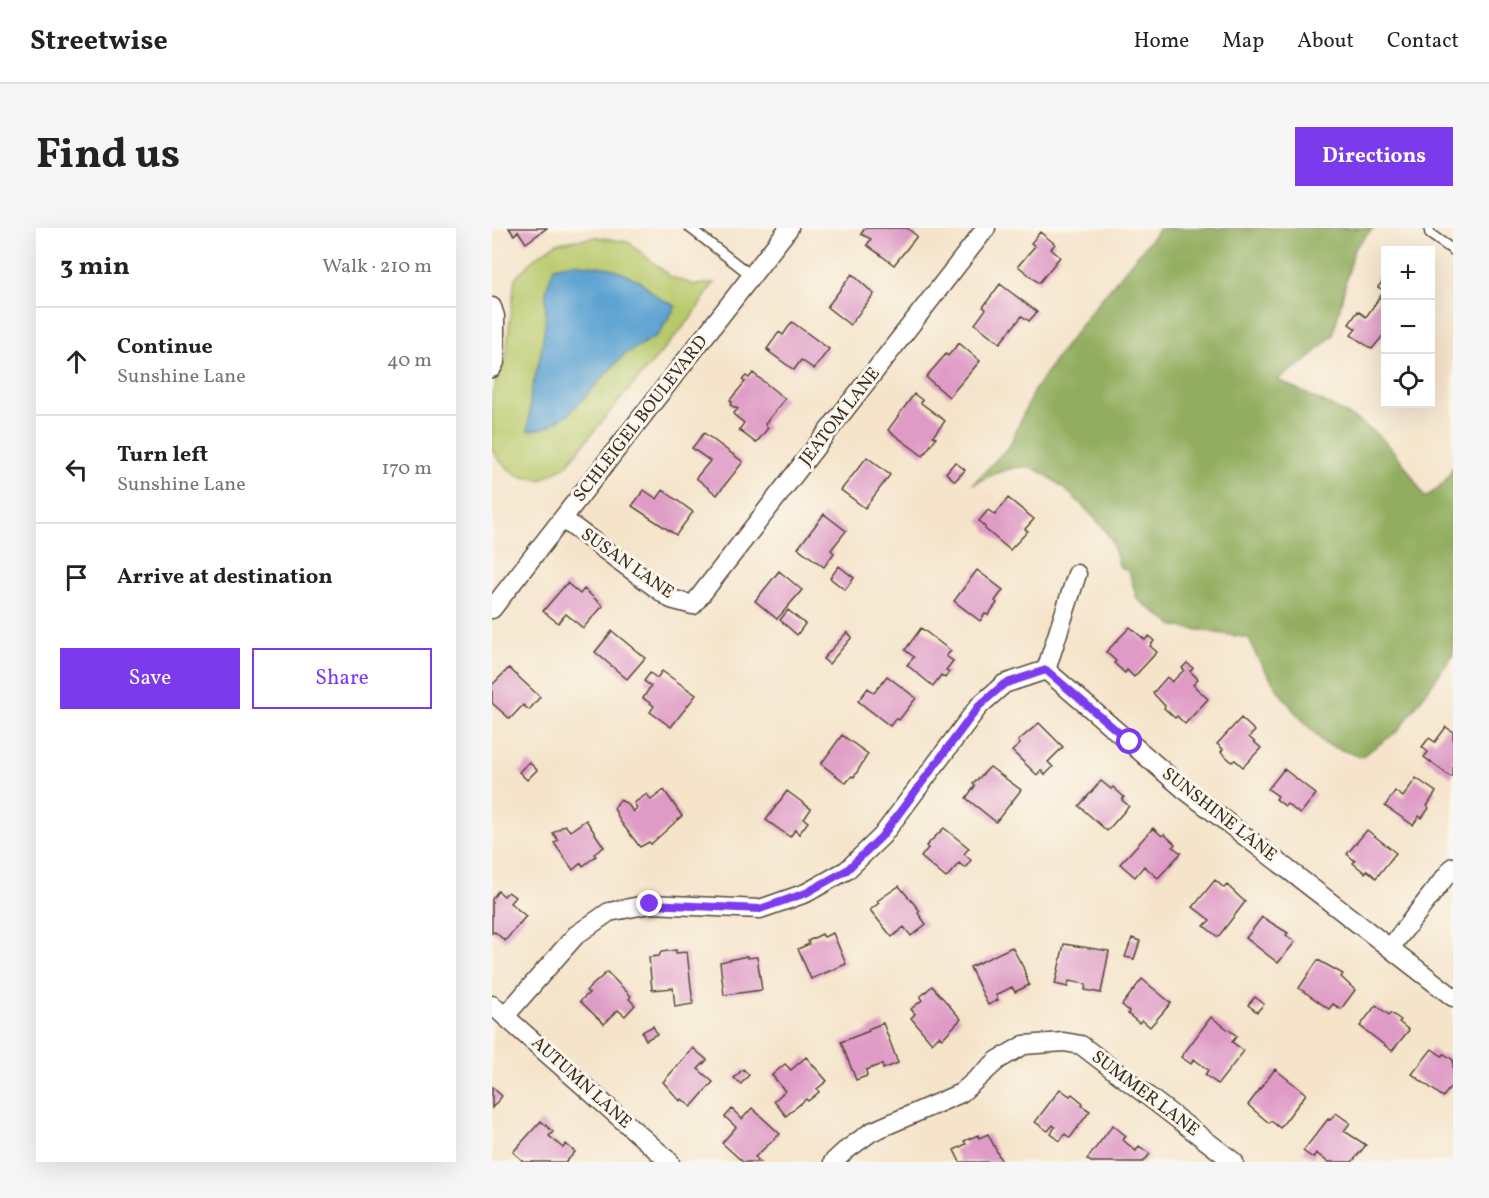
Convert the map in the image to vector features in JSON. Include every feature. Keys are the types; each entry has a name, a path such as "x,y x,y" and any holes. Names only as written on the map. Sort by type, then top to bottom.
{"street":[{"name":"SCHLEIGEL BOULEVARD","path":"492,609 789,228"},
{"name":"JEATOM LANE","path":"693,605 986,228"},
{"path":"492,307 495,316 495,362 492,368"},
{"name":"SUSAN LANE","path":"563,519 671,599 693,605"},
{"path":"499,1011 576,935 609,912 650,904 760,909 806,893 847,870 882,836 979,706 1004,684 1046,670 1077,574"},
{"name":"SUNSHINE LANE","path":"1046,670 1185,790 1453,997"},
{"path":"1390,948 1453,867"},
{"name":"AUTUMN LANE","path":"499,1011 670,1162"},
{"name":"SUMMER LANE","path":"833,1162 871,1132 962,1093 998,1060 1024,1045 1064,1042 1081,1045 1234,1162"}],"lane":[{"path":"690,228 752,276"},
{"path":"1428,228 1430,234 1453,250"}],"green space":[{"path":"1160,228 1373,228 1354,249 1333,335 1305,362 1277,379 1346,413 1376,434 1400,459 1425,498 1444,483 1453,467 1453,655 1398,731 1361,757 1325,744 1281,694 1256,656 1249,638 1174,626 1137,599 1129,571 1120,567 1109,536 1083,506 1046,475 1034,469 1018,467 973,484 1010,445 1033,392 1057,357 1097,304"},
{"path":"597,237 628,242 671,277 695,285 714,283 691,318 566,466 541,480 517,476 500,461 492,450 492,393 506,355 515,278 535,258 557,243"}],"water":[{"path":"574,263 611,268 640,281 659,298 676,306 658,335 625,354 569,414 547,427 528,431 531,392 540,358 545,325 546,290 554,267"}],"building":[{"path":"509,228 547,228 526,243 518,231 514,235"},
{"path":"865,228 907,228 917,236 894,265 867,245 871,239 861,234"},
{"path":"1040,232 1055,244 1051,249 1060,257 1039,283 1018,266 1035,246 1031,243"},
{"path":"852,274 874,294 850,325 827,307"},
{"path":"1000,284 1037,312 1029,321 1022,316 1000,343 975,324 986,309 983,307"},
{"path":"1381,295 1381,338 1372,349 1351,335 1356,329 1349,324 1358,311 1366,317"},
{"path":"792,322 829,349 814,369 801,360 794,370 767,349 779,332 783,335"},
{"path":"959,343 980,361 949,397 926,377"},
{"path":"753,373 785,399 765,424 768,428 756,443 739,430 744,423 733,414 738,409 730,405 732,402 730,400 745,382 742,380 746,376 749,378"},
{"path":"914,394 922,400 921,403 945,421 933,436 936,438 923,456 888,430"},
{"path":"704,433 743,462 717,495 696,478 710,461 692,448"},
{"path":"867,457 890,475 865,508 841,490"},
{"path":"955,462 965,470 955,481 946,473"},
{"path":"644,490 657,499 663,490 693,512 676,535 632,506"},
{"path":"1008,498 1034,519 1025,529 1028,531 1010,550 979,521 988,510 995,515"},
{"path":"824,514 846,531 831,550 834,553 824,567 798,548"},
{"path":"839,566 854,578 845,590 830,578"},
{"path":"977,570 1003,590 995,601 997,603 980,621 954,601"},
{"path":"779,571 802,590 777,619 755,601"},
{"path":"567,583 580,594 584,589 603,606 583,628 566,614 558,623 543,611"},
{"path":"788,610 805,624 797,635 780,620"},
{"path":"1130,627 1145,640 1149,636 1154,641 1150,646 1157,652 1134,677 1127,670 1125,673 1106,652"},
{"path":"921,628 951,651 946,656 953,661 946,670 949,672 945,678 941,675 933,686 907,665 914,657 905,650"},
{"path":"612,631 645,658 627,679 595,652"},
{"path":"847,632 852,637 829,664 823,659"},
{"path":"1187,663 1193,668 1190,671 1198,679 1193,685 1208,699 1185,724 1164,708 1165,706 1153,693 1167,677 1172,682 1184,670 1182,668"},
{"path":"509,668 540,697 529,710 523,705 510,719 492,703 492,685"},
{"path":"662,671 696,695 671,727 650,712 654,706 643,698 651,686 644,681 650,673 657,678"},
{"path":"887,676 916,698 899,720 896,718 890,726 858,701 868,688 874,693"},
{"path":"1241,718 1255,731 1249,737 1261,748 1243,767 1235,760 1232,762 1221,752 1223,749 1217,744"},
{"path":"1039,723 1063,747 1048,762 1053,767 1045,775 1041,770 1037,775 1012,751 1020,744 1018,741"},
{"path":"1446,727 1453,732 1453,775 1451,777 1424,757 1428,752 1422,747 1429,738 1435,742"},
{"path":"842,735 868,754 854,777 852,776 846,783 821,764"},
{"path":"529,762 537,770 527,780 519,772"},
{"path":"990,767 1021,790 996,822 966,798 975,786 973,784"},
{"path":"1284,769 1316,794 1300,814 1276,799 1278,796 1268,789"},
{"path":"1416,778 1436,792 1427,806 1429,808 1413,825 1385,806 1395,791 1403,797"},
{"path":"1101,781 1111,789 1113,787 1124,797 1122,800 1129,806 1107,831 1079,806"},
{"path":"664,790 682,816 651,844 649,842 640,847 620,821 614,808 620,800 628,804 633,812 637,808 634,803 647,794 651,800"},
{"path":"787,791 811,809 804,819 808,822 799,834 795,830 790,837 766,820"},
{"path":"586,820 604,847 583,866 581,863 573,870 554,843 558,840 553,833 565,825 570,831"},
{"path":"944,828 969,848 964,854 971,860 965,868 959,863 946,878 921,857 928,848 926,846"},
{"path":"1153,828 1162,836 1164,834 1175,844 1173,847 1181,853 1158,878 1144,866 1135,877 1120,864"},
{"path":"1367,830 1396,853 1376,878 1367,870 1365,873 1353,863 1355,861 1347,854"},
{"path":"1215,880 1224,888 1227,885 1245,902 1218,937 1204,926 1210,920 1193,907"},
{"path":"899,886 920,911 918,913 926,924 911,936 904,927 892,937 870,910 879,903 877,901"},
{"path":"498,891 504,896 508,892 515,897 510,903 526,916 505,941 495,932 492,933 492,899"},
{"path":"1262,917 1288,933 1286,935 1295,942 1278,963 1246,938"},
{"path":"833,933 846,964 811,979 798,949 822,934 824,937"},
{"path":"1132,938 1140,941 1134,959 1125,957"},
{"path":"1064,944 1109,951 1101,993 1085,990 1086,984 1069,981 1068,987 1055,984"},
{"path":"1012,947 1023,967 1029,985 1015,992 1012,987 996,995 998,1000 988,1005 970,967"},
{"path":"676,950 676,953 687,952 693,1004 675,1007 673,988 652,990 649,957 659,956 661,952"},
{"path":"747,956 747,958 757,957 762,990 724,995 720,962"},
{"path":"1318,960 1343,974 1341,977 1355,990 1341,1009 1333,1004 1329,1009 1299,988"},
{"path":"607,972 631,996 629,999 635,1005 625,1016 618,1010 604,1024 580,1001 589,993 586,991"},
{"path":"1142,979 1171,1003 1150,1027 1142,1020 1139,1023 1128,1014 1129,1011 1122,1005"},
{"path":"932,986 961,1019 942,1039 939,1036 932,1043 911,1018 915,1014 911,1009 922,1000 920,997"},
{"path":"1255,997 1264,1004 1257,1012 1248,1005"},
{"path":"1376,1005 1389,1015 1391,1013 1401,1020 1399,1022 1409,1030 1392,1051 1360,1026"},
{"path":"1211,1017 1237,1036 1232,1042 1244,1051 1218,1084 1205,1075 1208,1070 1194,1059 1191,1064 1181,1057"},
{"path":"883,1023 898,1063 883,1069 882,1064 866,1070 867,1076 856,1080 841,1042"},
{"path":"653,1026 657,1034 646,1040 642,1032"},
{"path":"693,1048 707,1060 698,1069 713,1082 691,1107 682,1099 680,1101 663,1082"},
{"path":"1432,1049 1453,1060 1453,1084 1443,1097 1412,1074"},
{"path":"806,1057 827,1081 817,1089 819,1092 808,1101 806,1099 786,1116 774,1101 785,1091 772,1075 785,1064 791,1070"},
{"path":"743,1069 749,1075 741,1084 734,1078"},
{"path":"1275,1069 1306,1094 1280,1128 1271,1121 1269,1123 1248,1105"},
{"path":"492,1087 502,1096 492,1108"},
{"path":"1060,1089 1070,1096 1072,1094 1083,1103 1082,1106 1090,1111 1070,1138 1065,1134 1060,1141 1051,1134 1055,1127 1053,1125 1048,1131 1035,1122"},
{"path":"752,1108 780,1134 755,1157 761,1162 743,1162 722,1143 736,1127 725,1117 732,1109 742,1119"},
{"path":"1336,1113 1350,1123 1344,1131 1366,1145 1352,1162 1328,1162 1316,1153 1313,1158 1303,1151 1328,1119 1330,1120"},
{"path":"541,1121 553,1132 549,1136 563,1148 566,1144 575,1152 566,1162 524,1162 513,1152"},
{"path":"1113,1125 1126,1136 1123,1140 1136,1151 1139,1146 1150,1154 1143,1162 1091,1162 1087,1159"},
{"path":"988,1134 1002,1162 960,1162 954,1150 966,1144 964,1141 978,1135 979,1138"}],"route":[{"path":"650,904 760,909 806,893 847,870 882,836 979,706 1004,684 1046,670 1130,742"}]}
